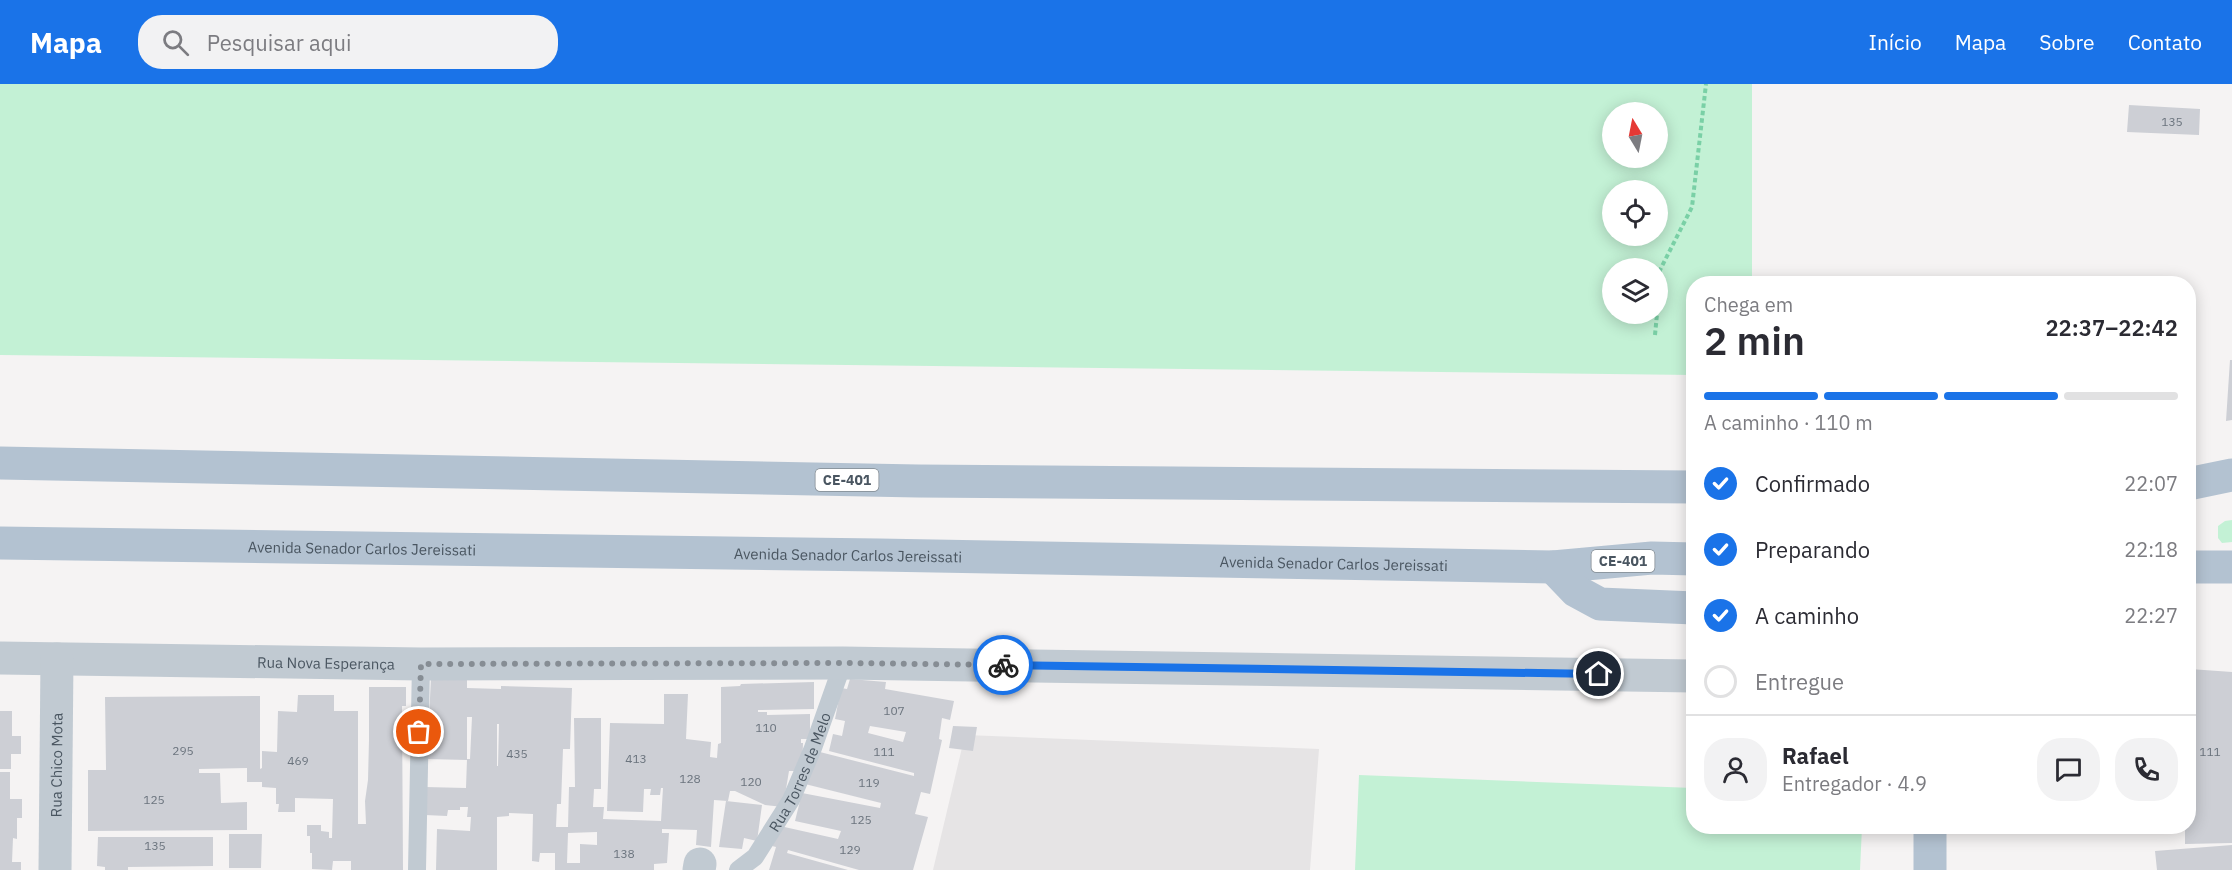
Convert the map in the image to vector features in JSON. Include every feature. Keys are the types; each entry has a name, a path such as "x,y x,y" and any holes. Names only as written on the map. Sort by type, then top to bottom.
{"main road":[{"name":"CE-401","path":"0,463 918,481 1686,487"},
{"path":"2196,482 2232,475"},
{"name":"Avenida Senador Carlos Jereissati","path":"0,543 1553,567 1652,558 1686,559"},
{"path":"1553,567 1576,591 1600,604 1686,608"},
{"path":"2196,567 2232,567"},
{"path":"1930,834 1930,870"}],"street":[{"name":"Rua Nova Esperança","path":"0,658 421,664 843,663 1686,676"},
{"name":"Rua Chico Mota","path":"55,870 57,659"}],"lane":[{"name":"Rua Torres de Melo","path":"738,870 755,857 791,800 813,748 843,663"},
{"path":"417,870 421,664"}],"path":[{"path":"1666,258 1692,207 1706,84"},
{"path":"1655,335 1656,324"}],"shaded area":[{"path":"965,735 1319,749 1310,870 933,870"}],"green space":[{"path":"0,84 1752,84 1752,276 1686,276 1686,375 0,355"},
{"path":"2232,520 2232,542 2222,543 2218,538 2218,526 2225,521"},
{"path":"1359,775 1686,788 1686,834 1862,834 1860,870 1355,870"}],"building":[{"path":"2129,105 2200,109 2199,135 2127,132"},
{"path":"2230,360 2232,360 2232,420 2226,421"},
{"path":"2196,669 2232,672 2232,843 2185,844 2185,834 2196,834"},
{"path":"431,678 467,678 467,688 501,689 501,686 572,688 570,749 563,749 561,804 557,804 556,827 568,827 569,787 575,787 574,718 601,718 601,789 594,789 593,807 604,807 603,819 661,821 663,788 661,788 660,795 650,795 651,789 644,789 643,812 607,811 610,723 664,724 664,694 688,694 686,739 711,742 710,757 717,758 718,744 721,743 721,687 740,686 741,684 814,682 814,709 758,710 758,712 767,712 767,715 810,714 810,739 801,739 803,743 802,771 789,771 783,807 765,805 735,791 730,791 728,801 714,800 711,847 696,845 697,830 662,829 662,833 669,833 667,863 654,864 654,870 555,870 555,853 540,853 539,862 532,861 533,814 509,813 509,816 497,817 497,870 436,870 437,829 470,831 471,817 467,817 468,807 448,810 447,816 425,815 425,787 466,788 467,760 427,759","holes":["467,717 472,717 470,759 467,759","497,724 499,724 498,766 497,766","597,832 597,845 580,844 580,863 567,863 568,833"]},
{"path":"850,679 886,682 885,689 954,701 950,720 942,718 939,739 942,740 930,794 921,792 915,814 928,817 913,870 859,870 788,850 787,853 848,870 769,870 776,847 772,846 780,826 838,839 841,831 795,821 802,793 880,808 881,803 805,784 816,751 914,776 914,773 829,751 833,734 842,736 845,721 835,719 841,688 847,689","holes":["870,726 906,732 903,742 868,733"]},
{"path":"369,687 406,687 406,706 402,706 403,870 351,870 351,861 333,861 332,870 312,869 312,853 310,853 310,836 307,836 307,825 321,825 321,831 329,832 329,838 332,838 333,799 295,798 295,812 278,812 276,788 262,787 262,782 247,782 247,768 199,769 199,773 220,773 221,803 247,802 247,830 88,831 88,770 106,770 105,697 260,696 260,769 262,768 262,751 277,752 278,711 297,712 298,695 334,695 334,711 358,711 358,824 366,824"},
{"path":"0,711 12,711 12,736 21,736 21,754 11,754 11,769 0,769"},
{"path":"953,726 977,727 973,751 949,748"},
{"path":"0,772 10,772 10,799 22,799 22,818 17,818 17,839 13,838 12,862 21,862 21,870 0,870"},
{"path":"726,801 762,805 757,841 744,838 742,849 719,847"},
{"path":"229,834 262,834 261,868 229,868"},
{"path":"98,837 213,837 213,866 128,867 128,870 105,870 105,867 97,866"},
{"path":"2232,845 2232,870 2157,870 2155,851"}],"way so far":[{"path":"419,732 421,664 1003,665"}],"route":[{"path":"1003,665 1599,674"}]}
